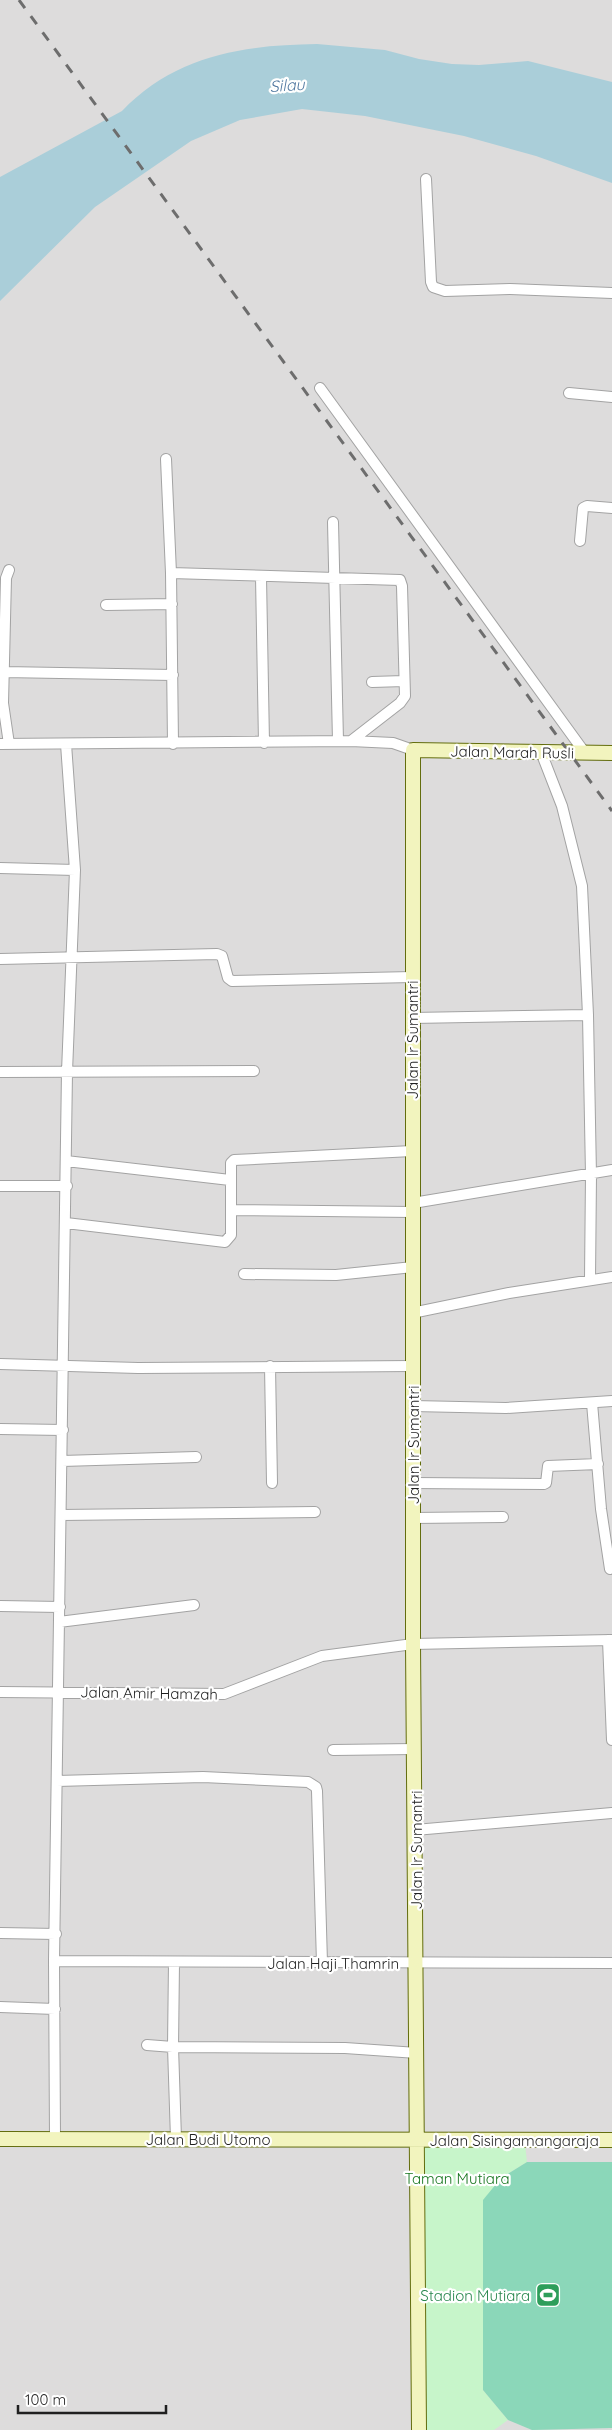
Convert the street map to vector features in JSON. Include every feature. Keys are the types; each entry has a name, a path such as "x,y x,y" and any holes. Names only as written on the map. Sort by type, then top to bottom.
{"main road":[{"name":"Jalan Marah Rusli","path":"413,750 612,753"},
{"name":"Jalan Ir Sumantri","path":"413,750 412,1366 419,2430"},
{"name":"Jalan Budi Utomo","path":"0,2139 416,2140"},
{"name":"Jalan Sisingamangaraja","path":"416,2140 612,2140"}],"street":[{"path":"426,179 431,282 433,287 445,291 510,288 612,293"},
{"path":"320,388 584,753"},
{"path":"569,393 612,396"},
{"path":"166,459 172,604 173,744"},
{"path":"580,541 583,508 587,506 612,508"},
{"path":"333,522 336,577 338,741"},
{"path":"9,570 6,578 4,744 351,741 393,743 413,750"},
{"path":"171,573 260,577 396,578 402,583 403,700 351,741"},
{"path":"260,577 264,742"},
{"path":"106,604 172,604"},
{"path":"4,672 173,675"},
{"path":"372,682 404,681"},
{"path":"55,2138 54,1961 56,1934 59,1622 67,1186 67,1072 75,870 66,744"},
{"path":"541,752 562,806 582,886 588,1014 591,1175 590,1279"},
{"path":"0,868 75,870"},
{"path":"0,958 220,954 228,978 232,981 412,978"},
{"path":"412,1018 588,1014"},
{"path":"0,1072 254,1071"},
{"path":"66,1223 226,1242 231,1235 230,1180 231,1163 234,1160 412,1151"},
{"path":"66,1161 230,1180"},
{"path":"230,1210 413,1207 612,1170"},
{"path":"0,1186 67,1186"},
{"path":"244,1274 336,1275 413,1267"},
{"path":"412,1313 590,1279 612,1277"},
{"path":"0,1364 64,1367 412,1366"},
{"path":"270,1366 272,1483"},
{"path":"413,1406 506,1408 612,1401"},
{"path":"592,1403 610,1569"},
{"path":"0,1429 63,1430"},
{"path":"62,1461 196,1457"},
{"path":"413,1482 544,1484 548,1466 598,1464"},
{"path":"61,1515 315,1512"},
{"path":"413,1518 503,1517"},
{"path":"59,1622 194,1605"},
{"path":"0,1606 60,1607"},
{"path":"610,1640 612,1740"},
{"name":"Jalan Amir Hamzah","path":"0,1692 224,1694 315,1658 413,1644 610,1640"},
{"path":"333,1750 415,1749"},
{"path":"57,1781 203,1778 308,1782 313,1784 317,1791 322,1963"},
{"path":"416,1830 612,1813"},
{"path":"0,1933 56,1934"},
{"name":"Jalan Haji Thamrin","path":"54,1961 612,1963"},
{"path":"174,1962 172,2047 176,2139"},
{"path":"0,2008 55,2009"},
{"path":"147,2045 172,2047 345,2048 417,2053"}],"shaded area":[{"path":"0,0 612,0 612,2430 0,2430"}],"green space":[{"name":"Taman Mutiara","path":"423,2143 525,2144 527,2162 501,2178 483,2390 508,2420 494,2430 424,2430"},
{"name":"Stadion Mutiara","path":"527,2162 612,2162 612,2428 532,2430 508,2420 483,2390 483,2200 501,2178"}],"water":[{"name":"Silau","path":"317,44 385,50 419,59 452,64 479,65 528,61 612,82 612,183 536,156 464,136 365,116 302,109 240,120 191,141 95,207 0,301 0,177 122,111 143,92 165,77 188,65 237,51 263,47"}],"railway":[{"path":"19,0 612,811"}],"place":[{"name":"Stadion Mutiara","path":"548,2295"}]}
